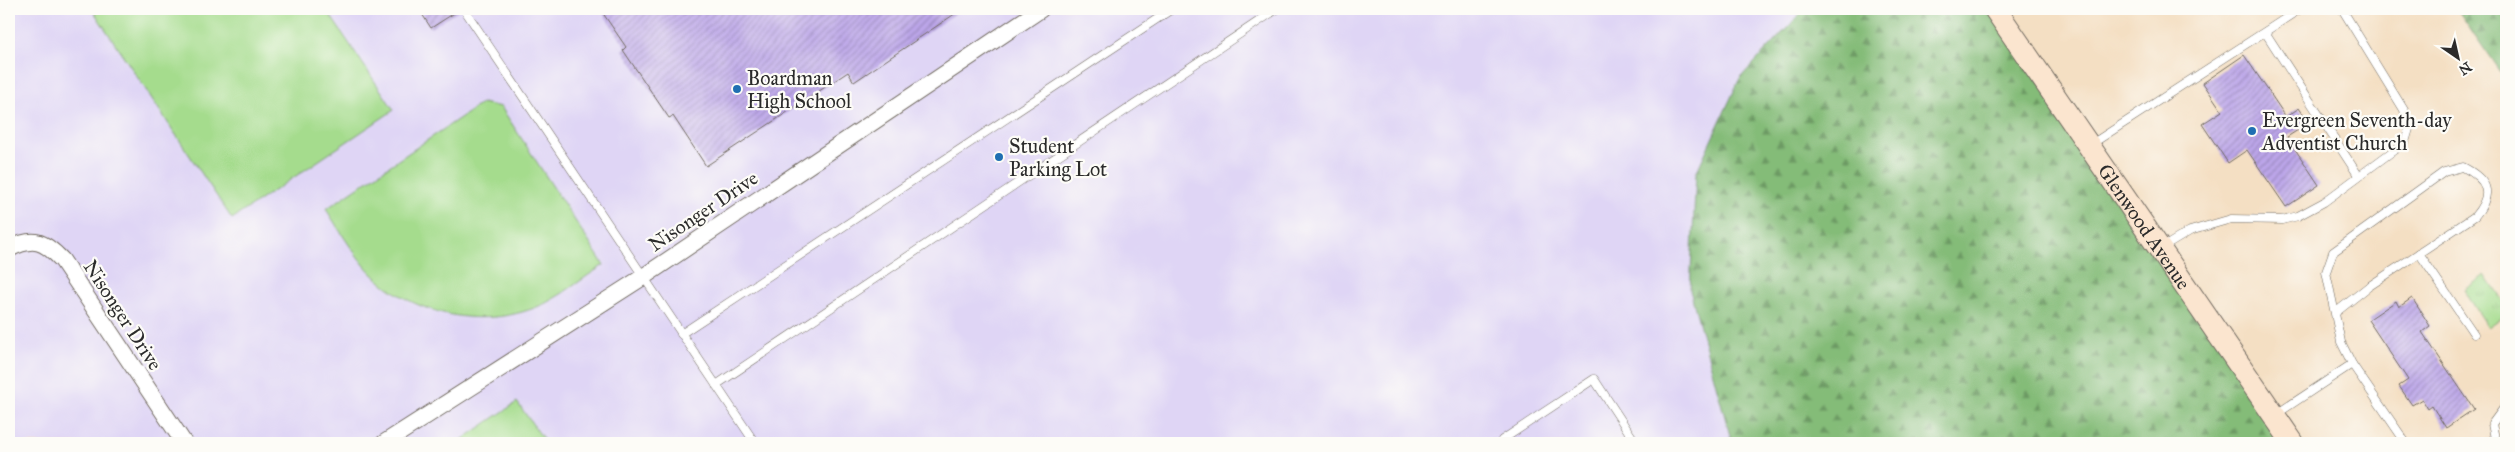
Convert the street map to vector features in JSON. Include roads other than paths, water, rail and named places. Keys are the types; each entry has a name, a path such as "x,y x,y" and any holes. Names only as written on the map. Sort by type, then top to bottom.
{"street":[{"name":"Nisonger Drive","path":"384,443 643,277 1042,9"},
{"name":"Glenwood Avenue","path":"1996,9 2291,442"},
{"name":"Nisonger Drive","path":"9,249 23,243 39,241 49,247 62,260 184,443"}],"lane":[{"path":"464,9 755,443"},
{"path":"681,334 1172,9"},
{"path":"716,385 1277,9"},
{"path":"2089,146 2300,9"},
{"path":"2160,250 2190,231 2231,219 2282,220 2298,216 2324,202 2405,142 2409,128 2404,110 2342,9"},
{"path":"2265,32 2358,175"},
{"path":"2336,313 2368,287 2476,216 2486,203 2487,188 2477,175 2463,167 2444,172 2339,245 2332,252 2326,272 2341,342 2352,364 2406,443"},
{"path":"2419,253 2474,334"},
{"path":"2274,415 2352,364"},
{"path":"1504,443 1502,440 1594,379 1636,443"},
{"path":"2496,443 2492,424 2506,404"}],"place":[{"name":"Boardman High School","path":"737,89"},
{"name":"Evergreen Seventh-day Adventist Church","path":"2252,131"},
{"name":"Student Parking Lot","path":"999,157"}]}
